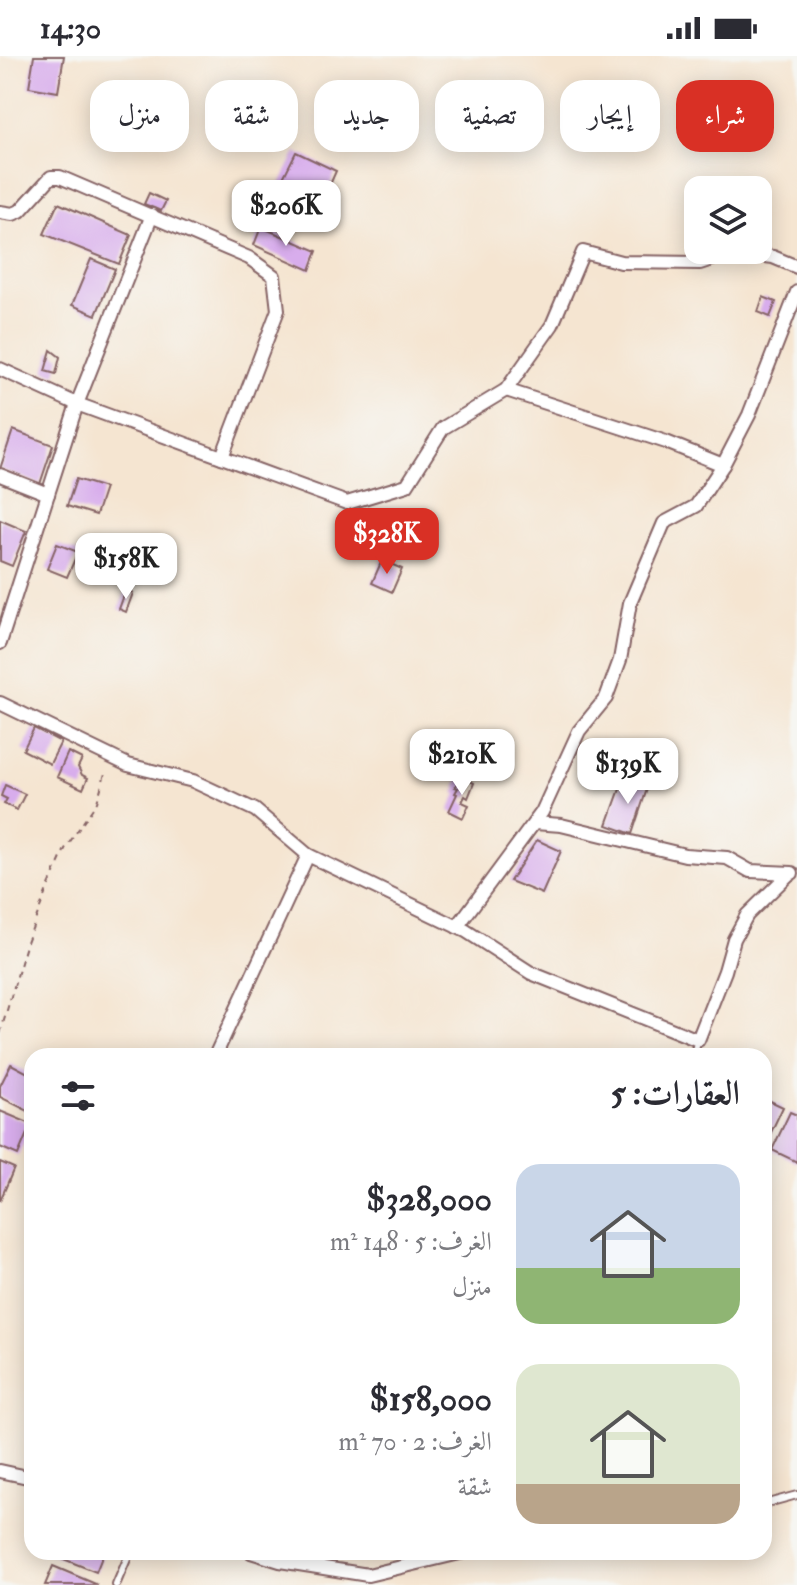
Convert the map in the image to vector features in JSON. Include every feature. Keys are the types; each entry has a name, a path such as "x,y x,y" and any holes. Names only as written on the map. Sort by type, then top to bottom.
{"street":[{"path":"0,212 13,214 20,211 51,177 60,177 249,258 274,276 278,310 222,457"},
{"path":"0,643 77,404 152,215"},
{"path":"0,369 77,404 347,503 407,485 443,428 506,390 552,325 583,252 621,262 700,263 733,252 773,257 797,267"},
{"path":"457,927 535,823 579,731 606,698 620,660 630,603 664,523 696,506 723,465 749,415 797,292"},
{"path":"506,390 666,442 723,465"},
{"path":"0,475 48,494"},
{"path":"0,703 128,765 193,781 255,810 308,855 457,927 531,973 698,1040 734,939 747,915 794,873"},
{"path":"535,823 561,825 685,855 727,858 750,871 794,873"},
{"path":"219,1048 308,855"},
{"path":"0,1471 24,1475"},
{"path":"277,1560 368,1575 431,1560"}],"lane":[{"path":"696,1048 698,1040"},
{"path":"772,1502 797,1495"},
{"path":"116,1585 127,1560"}],"path":[{"path":"0,1034 27,942 46,892 65,849 97,802 109,757"}],"building":[{"path":"34,56 64,56 58,92 29,87"},
{"path":"296,152 336,171 321,205 279,186"},
{"path":"149,193 166,201 161,211 144,204"},
{"path":"58,203 131,235 119,264 44,234"},
{"path":"261,227 317,251 310,270 254,245"},
{"path":"91,259 115,269 96,315 72,305"},
{"path":"763,297 776,302 770,317 758,312"},
{"path":"51,350 60,357 56,374 45,371"},
{"path":"13,430 53,445 40,484 0,469"},
{"path":"76,479 105,488 96,515 67,506"},
{"path":"0,520 26,531 12,566 0,561"},
{"path":"57,544 78,552 67,577 47,569"},
{"path":"382,560 402,569 392,592 372,583"},
{"path":"126,590 133,593 126,612 119,609"},
{"path":"34,728 61,742 50,764 23,750"},
{"path":"68,752 82,759 78,767 82,775 88,778 83,789 57,777"},
{"path":"461,776 474,783 468,798 465,796 462,802 469,805 463,818 449,811"},
{"path":"624,778 648,786 632,834 607,825"},
{"path":"5,785 25,794 17,810 4,804 7,799 1,796"},
{"path":"537,840 561,851 542,894 510,881"},
{"path":"11,1064 24,1071 24,1109 0,1097 0,1086"},
{"path":"772,1102 783,1107 772,1130"},
{"path":"0,1111 24,1121 24,1141 18,1155 0,1147"},
{"path":"790,1112 797,1115 797,1162 772,1150"},
{"path":"0,1162 14,1168 0,1201"},
{"path":"66,1560 101,1560 96,1572"},
{"path":"53,1566 98,1585 45,1585"}]}
